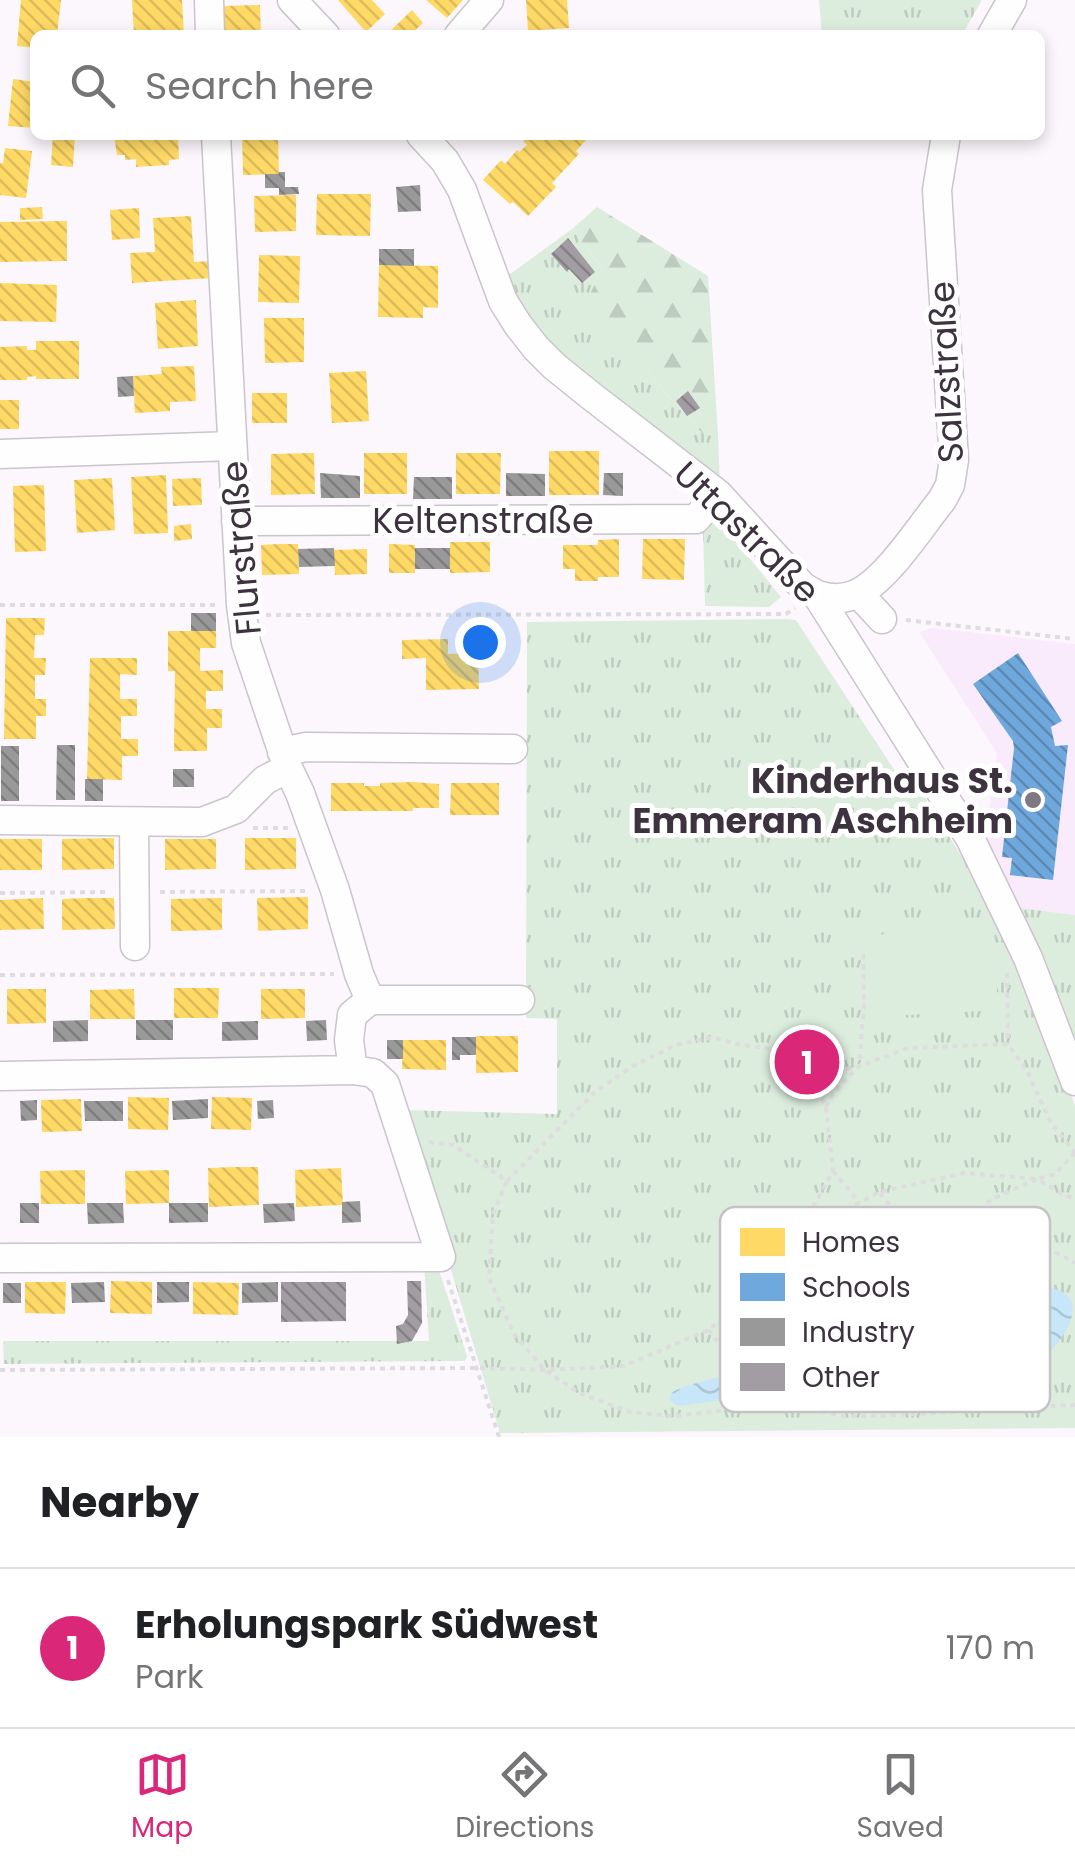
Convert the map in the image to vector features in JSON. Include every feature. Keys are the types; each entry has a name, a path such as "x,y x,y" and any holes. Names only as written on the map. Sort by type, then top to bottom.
{"street":[{"path":"208,0 210,30"},
{"path":"463,30 489,0"},
{"path":"995,30 1012,0"},
{"path":"304,4 322,30"},
{"name":"Flurstraße","path":"216,140 241,610 246,643 335,890 364,987"},
{"name":"Uttastraße","path":"426,140 446,161 462,190 503,301 536,348 578,386 718,494 803,588 817,595 970,838 1016,934 1075,1080"},
{"name":"Salzstraße","path":"858,593 890,565 942,500 953,474 937,190 945,140"},
{"path":"0,454 232,446"},
{"name":"Keltenstraße","path":"236,522 696,519 718,494"},
{"path":"817,595 839,599 858,593 882,619"},
{"path":"0,820 202,822 236,809 285,760 306,747 512,748"},
{"path":"134,822 135,946"},
{"path":"353,1070 349,1040 352,1015 364,987 520,1000"},
{"path":"0,1076 353,1070 373,1073 385,1084 441,1257 0,1258"}],"path":[{"path":"0,606 786,614 817,595"},
{"path":"914,621 1075,639"},
{"path":"0,892 335,890"},
{"path":"982,1207 1037,1178 1055,1174 1075,1153 1051,1123 1027,1071 1008,1044 1006,947 1016,934"},
{"path":"826,1107 859,1066 863,950"},
{"path":"0,975 364,987"},
{"path":"720,1411 674,1416 630,1412 579,1393 544,1370 514,1334 489,1278 493,1214 508,1181 594,1093 676,1044 713,1037 778,1050 815,1084 826,1107 834,1171 860,1203"},
{"path":"808,1077 859,1066 908,1048 1008,1044"},
{"path":"405,1140 453,1145 508,1181"},
{"path":"814,1207 834,1171"},
{"path":"853,1207 880,1192 964,1173 1037,1178 1075,1199"},
{"path":"880,1192 894,1207"},
{"path":"1050,1250 1075,1263"},
{"path":"441,1257 499,1437"},
{"path":"0,1370 544,1370 624,1366 720,1321"},
{"path":"708,1330 720,1345"},
{"path":"1050,1406 1075,1405"},
{"path":"823,1412 842,1416 951,1412"}],"shaded area":[{"name":"Kinderhaus St. Emmeram Aschheim","path":"932,628 1075,644 1075,915 1013,907 984,846 997,753 919,632"}],"green space":[{"path":"819,0 982,0 965,30 822,30"},
{"path":"597,207 708,276 718,435 705,436 587,300 603,268 572,229"},
{"path":"572,229 603,268 588,300 704,435 718,435 720,485 564,358 524,314 506,277"},
{"path":"717,518 781,597 769,607 705,606 703,528"},
{"path":"796,620 897,774 920,789 999,925 1075,1105 1075,1428 500,1433 403,1110 557,1114 557,1019 526,1018 527,622"},
{"path":"1013,907 1075,915 1075,1059"},
{"path":"994,929 998,1010 873,1017 869,935"},
{"path":"424,1264 437,1264 467,1356 465,1361 4,1364 3,1341 429,1341"}],"water":[{"path":"1050,1287 1068,1296 1073,1308 1050,1351"},
{"path":"720,1377 720,1401 678,1406 669,1399 673,1392"}],"building: Homes":[{"path":"21,0 61,0 58,30 30,30 30,47 17,46"},
{"path":"132,0 182,0 184,30 134,30"},
{"path":"338,0 372,0 385,14 364,30"},
{"path":"426,0 463,0 447,18"},
{"path":"526,0 567,0 569,28 528,30"},
{"path":"260,5 261,30 225,30 224,6"},
{"path":"412,10 423,23 415,30 391,30"},
{"path":"13,79 30,81 30,128 8,126"},
{"path":"53,140 75,140 73,167 51,165"},
{"path":"115,140 178,140 179,159 169,160 169,165 136,167 136,159 125,160 125,155 117,155"},
{"path":"242,140 278,140 279,174 243,175"},
{"path":"586,140 576,151 579,154 552,183 556,187 528,216 483,180 501,160 505,164 527,145 523,141"},
{"path":"5,148 32,151 26,198 0,195 0,163"},
{"path":"317,194 371,194 370,236 316,235"},
{"path":"296,195 296,231 255,232 254,196"},
{"path":"42,207 43,219 20,220 20,208"},
{"path":"139,208 140,238 112,240 110,210"},
{"path":"191,216 194,262 211,261 212,278 132,283 130,253 155,252 153,218"},
{"path":"67,221 67,261 0,262 0,222"},
{"path":"259,255 300,256 299,303 258,302"},
{"path":"379,265 438,266 438,308 423,307 423,318 378,317"},
{"path":"0,283 57,285 56,322 0,321"},
{"path":"196,300 198,346 158,349 155,303"},
{"path":"264,318 304,318 304,362 265,363"},
{"path":"36,341 79,341 79,379 36,376 0,380 0,347 27,346 27,350 36,350"},
{"path":"194,366 196,401 170,402 170,411 135,413 133,376 162,374 161,367"},
{"path":"366,371 369,421 332,423 329,373"},
{"path":"252,393 287,393 287,423 252,423"},
{"path":"0,400 19,400 19,429 0,429"},
{"path":"549,451 599,451 599,495 549,495"},
{"path":"314,453 315,494 271,495 271,454"},
{"path":"364,453 407,453 407,494 364,494"},
{"path":"456,453 501,453 500,494 456,494"},
{"path":"166,475 168,533 134,534 131,477"},
{"path":"112,478 115,530 77,533 74,480"},
{"path":"201,478 202,505 173,506 172,479"},
{"path":"44,485 46,551 15,552 13,486"},
{"path":"191,524 192,539 174,541 174,526"},
{"path":"619,539 619,577 575,581 575,569 563,569 563,545 598,545 598,540"},
{"path":"643,539 685,539 684,580 642,579"},
{"path":"450,542 490,542 490,572 450,573"},
{"path":"298,544 299,574 262,575 261,545"},
{"path":"389,544 415,545 415,573 389,573"},
{"path":"367,549 367,574 335,575 334,550"},
{"path":"6,618 45,618 44,635 35,635 34,658 46,658 45,675 35,675 35,699 46,699 46,716 36,716 36,739 4,739"},
{"path":"168,631 216,631 216,648 200,648 200,671 223,670 223,691 206,691 206,709 222,709 222,728 207,728 207,751 174,751 175,671 168,671"},
{"path":"448,639 448,654 478,653 479,689 426,690 426,658 402,659 402,640"},
{"path":"90,658 137,658 137,675 120,674 120,699 137,699 137,716 121,716 121,739 138,739 138,756 122,756 122,780 87,779"},
{"path":"331,783 380,786 439,784 439,808 331,811"},
{"path":"451,783 499,783 499,815 450,815"},
{"path":"114,838 114,869 62,870 62,839"},
{"path":"245,838 296,838 296,869 245,870"},
{"path":"0,839 42,839 42,870 0,870"},
{"path":"165,839 216,839 216,869 165,870"},
{"path":"308,897 308,929 258,931 257,898"},
{"path":"43,898 44,929 0,930 0,900"},
{"path":"114,898 115,929 62,930 62,899"},
{"path":"222,898 222,930 171,931 171,899"},
{"path":"174,988 219,988 218,1018 174,1018"},
{"path":"7,989 46,989 46,1023 7,1024"},
{"path":"134,989 135,1019 90,1019 90,990"},
{"path":"261,989 305,989 305,1018 261,1019"},
{"path":"476,1036 518,1036 518,1072 476,1073"},
{"path":"403,1040 446,1040 446,1070 402,1069"},
{"path":"128,1097 169,1098 168,1130 128,1129"},
{"path":"212,1097 252,1098 251,1130 211,1129"},
{"path":"81,1099 82,1131 42,1132 41,1100"},
{"path":"258,1167 259,1205 209,1207 208,1168"},
{"path":"341,1168 343,1205 296,1207 295,1170"},
{"path":"85,1170 85,1204 41,1204 40,1171"},
{"path":"169,1170 169,1203 126,1204 125,1171"},
{"path":"111,1281 152,1282 152,1314 110,1313"},
{"path":"25,1282 66,1282 65,1314 25,1313"},
{"path":"193,1282 239,1283 238,1315 193,1314"}],"building: Schools":[{"path":"1018,653 1062,721 1051,727 1055,746 1068,745 1053,880 1010,875 1012,858 1002,857 1013,741 973,684"}],"building: Industry":[{"path":"285,172 285,187 298,187 299,194 279,195 279,188 265,188 265,174"},
{"path":"420,185 421,211 398,212 396,187"},
{"path":"379,249 414,249 414,266 379,265"},
{"path":"133,376 134,396 118,397 117,377"},
{"path":"320,473 360,476 360,498 321,498"},
{"path":"506,473 545,474 545,496 506,496"},
{"path":"604,473 623,473 623,496 603,495"},
{"path":"414,477 452,477 452,499 413,499"},
{"path":"334,548 335,566 299,567 298,549"},
{"path":"415,548 450,548 450,569 415,569"},
{"path":"191,613 216,613 216,631 191,631"},
{"path":"57,745 75,745 75,800 56,800"},
{"path":"1,746 19,746 19,801 1,801"},
{"path":"173,769 194,769 194,787 173,787"},
{"path":"85,779 103,779 103,801 85,801"},
{"path":"88,1020 88,1041 53,1042 53,1021"},
{"path":"136,1020 173,1020 173,1040 136,1040"},
{"path":"326,1020 327,1040 307,1041 306,1021"},
{"path":"258,1021 258,1040 222,1041 222,1022"},
{"path":"452,1037 476,1037 476,1055 460,1055 460,1060 452,1060"},
{"path":"387,1040 403,1040 403,1059 387,1059"},
{"path":"208,1099 208,1118 173,1120 172,1101"},
{"path":"37,1100 37,1120 21,1121 20,1101"},
{"path":"273,1100 274,1118 258,1119 257,1101"},
{"path":"84,1101 123,1101 123,1121 85,1121"},
{"path":"360,1201 361,1222 342,1223 342,1202"},
{"path":"20,1203 39,1203 39,1223 20,1223"},
{"path":"87,1203 123,1203 124,1223 88,1224"},
{"path":"169,1203 208,1203 208,1222 169,1223"},
{"path":"294,1203 295,1221 264,1223 263,1204"},
{"path":"104,1282 105,1302 72,1303 71,1283"},
{"path":"157,1282 189,1282 189,1302 157,1303"},
{"path":"278,1282 278,1302 242,1303 242,1283"},
{"path":"3,1283 21,1283 21,1303 3,1303"}],"building: Other":[{"path":"568,238 595,272 582,283 551,254"},
{"path":"688,391 700,408 687,416 676,401"},
{"path":"407,1281 421,1281 422,1323 412,1341 397,1344 396,1326 403,1324 408,1315"},
{"path":"281,1282 346,1282 346,1321 281,1322"}],"place":[{"name":"Kinderhaus St. Emmeram Aschheim","path":"1033,800"},
{"name":"Erholungspark Südwest","path":"807,1062"}]}
